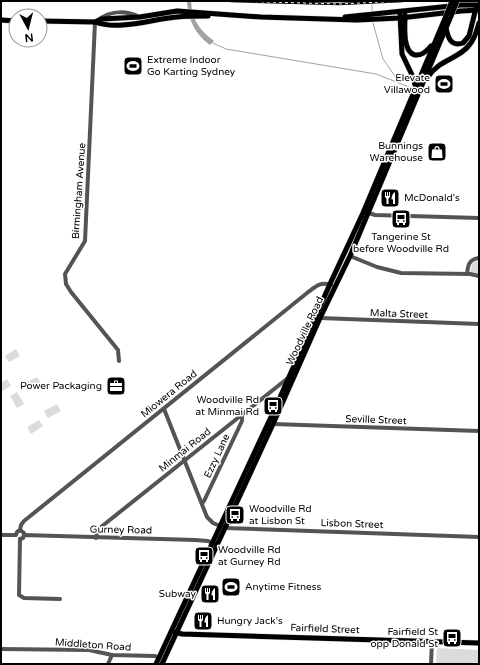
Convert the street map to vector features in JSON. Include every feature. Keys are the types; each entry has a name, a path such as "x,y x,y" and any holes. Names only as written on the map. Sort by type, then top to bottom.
{"main road":[{"name":"Woodville Road","path":"162,664 174,632 215,544 330,284 366,212 420,90 446,27 452,1"},
{"name":"Woodville Road","path":"222,527 273,424 320,318 350,256 414,90 436,39 457,1"},
{"path":"95,22 102,25 118,25 187,14 357,20 403,18 478,7"},
{"path":"328,19 478,7"},
{"path":"446,27 449,40 454,44 463,43 468,38 478,7"},
{"path":"461,10 469,14 472,18 473,24"},
{"path":"48,21 95,22 177,11 187,14"},
{"path":"402,12 406,45 411,53 417,55 424,54 436,39"},
{"path":"403,18 402,54 414,81 414,90"},
{"path":"420,90 436,67 466,48 473,39 479,23"},
{"name":"Woodville Road","path":"156,664 174,632"},
{"name":"Fairfield Street","path":"174,632 479,643"}],"street":[{"name":"Birmingham Avenue","path":"95,22 85,241 65,274 66,284 71,292 118,350 119,361"},
{"path":"366,212 375,215 479,218"},
{"path":"350,256 377,267 401,273 467,274 479,276"},
{"path":"467,274 469,263 473,259 479,258"},
{"name":"Miowera Road","path":"20,530 24,521 320,284 330,284"},
{"path":"330,284 335,288"},
{"name":"Malta Street","path":"320,318 479,324"},
{"name":"Minmai Road","path":"96,538 97,532 101,527 289,377"},
{"path":"164,409 207,517 209,520 222,527"},
{"name":"Ezzy Lane","path":"202,503 242,421 242,414"},
{"name":"Seville Street","path":"273,424 479,431"},
{"name":"Lisbon Street","path":"222,527 479,537"},
{"path":"16,535 20,530 24,532 24,538 20,539"},
{"path":"1,535 16,535 16,537 20,539 19,597 60,599"},
{"name":"Gurney Road","path":"24,536 195,540 215,544"},
{"path":"431,664 432,641"},
{"name":"Middleton Road","path":"1,648 89,650 112,655 155,656 159,658"},
{"path":"108,664 112,655"}],"green space":[{"path":"475,261 479,262 479,273 470,273 472,264"},
{"path":"16,349 20,356 9,362 5,356"},
{"path":"37,377 41,383 28,391 24,384"},
{"path":"7,379 11,386 1,392 1,383"},
{"path":"17,392 24,404 17,408 10,396"},
{"path":"57,404 61,411 48,418 44,411"},
{"path":"39,420 43,426 31,434 27,427"},
{"path":"437,648 479,650 479,664 436,664"}],"water":[{"path":"187,1 191,1 197,24 204,33 214,41 210,45 200,36 193,26"}],"waterway":[{"path":"372,5 372,10"},
{"path":"373,23 383,59 399,82"},
{"path":"213,43 226,49 376,74 409,87"}],"railway":[{"path":"231,1 339,4 403,1"}],"place":[{"name":"Extreme Indoor Go Karting Sydney","path":"133,66"},
{"name":"Elevate Villawood","path":"444,84"},
{"name":"Bunnings Warehouse","path":"437,152"},
{"name":"McDonald's","path":"390,198"},
{"name":"Tangerine St before Woodville Rd","path":"401,219"},
{"name":"Power Packaging","path":"116,386"},
{"name":"Woodville Rd at Minmai Rd","path":"273,406"},
{"name":"Woodville Rd at Lisbon St","path":"235,515"},
{"name":"Woodville Rd at Gurney Rd","path":"204,556"},
{"name":"Anytime Fitness","path":"231,587"},
{"name":"Subway","path":"210,594"},
{"name":"Hungry Jack's","path":"203,621"},
{"name":"Fairfield St opp Donald St","path":"452,638"}]}
